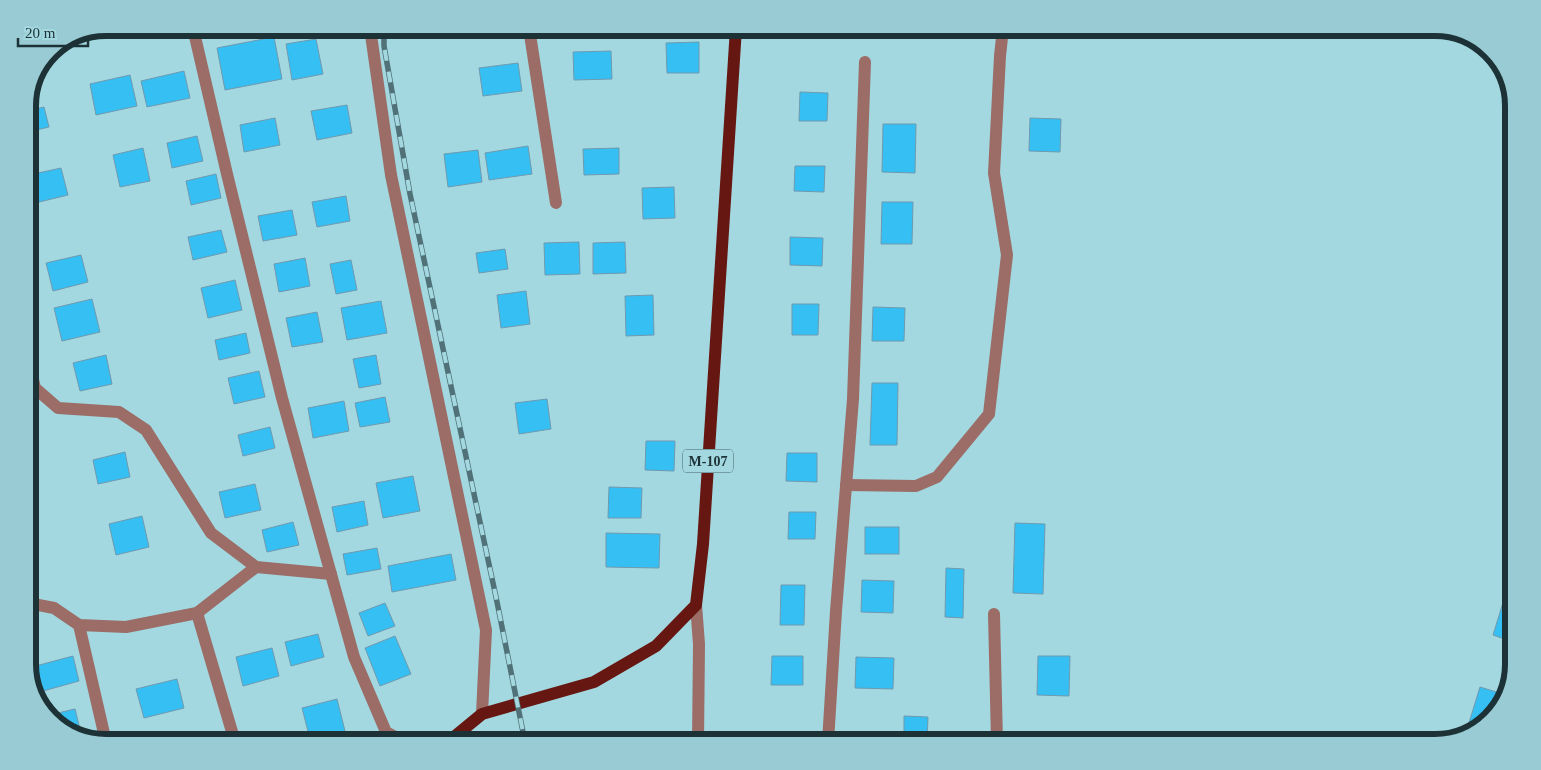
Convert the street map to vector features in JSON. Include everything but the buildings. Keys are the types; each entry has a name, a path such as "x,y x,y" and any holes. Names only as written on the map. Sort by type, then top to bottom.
{"main road":[{"name":"М-107","path":"696,605 703,544 735,36"},
{"path":"458,734 482,714 594,682 656,646 696,605"}],"street":[{"path":"195,36 282,398 354,657 386,732 390,734"},
{"path":"371,36 391,176 486,630 482,714"},
{"path":"530,36 556,203"},
{"path":"846,485 916,486 937,477 989,414 1007,255 994,173 1002,36"},
{"path":"828,734 836,611 854,399 865,62"},
{"path":"36,388 58,408 119,412 146,430 211,533 256,567 331,574"},
{"path":"36,604 54,608 79,625 126,627 197,613 256,567"},
{"path":"696,605 699,644 698,734"},
{"path":"197,613 233,734"},
{"path":"994,614 997,734"},
{"path":"79,625 104,734"}],"railway":[{"path":"384,36 384,46 410,194 523,734"}]}
